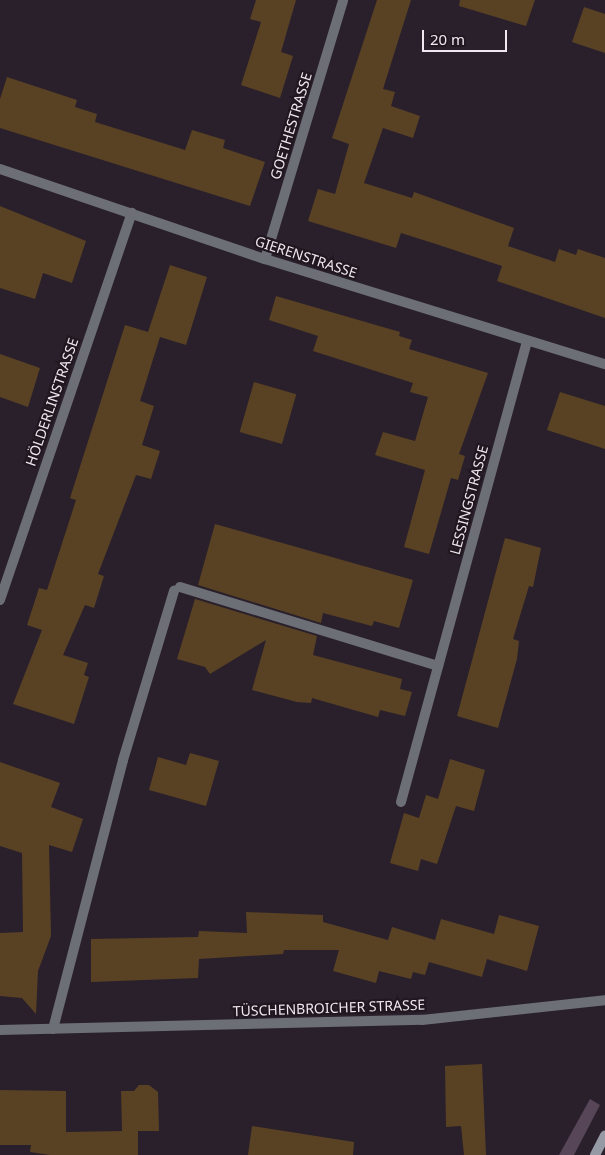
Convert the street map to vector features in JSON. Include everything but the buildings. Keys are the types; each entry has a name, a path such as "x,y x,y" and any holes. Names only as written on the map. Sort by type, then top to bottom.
{"main road":[{"path":"595,1155 605,1135"}],"street":[{"name":"GOETHESTRASSE","path":"266,259 343,0"},
{"name":"GIERENSTRASSE","path":"0,169 266,259 527,342 605,364"},
{"name":"HÖLDERLINSTRASSE","path":"0,600 132,213"},
{"name":"LESSINGSTRASSE","path":"401,802 527,342"},
{"path":"53,1029 123,760 177,589 438,666"},
{"name":"TÜSCHENBROICHER STRASSE","path":"0,1030 422,1020 605,1000"}],"shaded area":[{"path":"590,1099 600,1105 574,1155 559,1155"}]}
